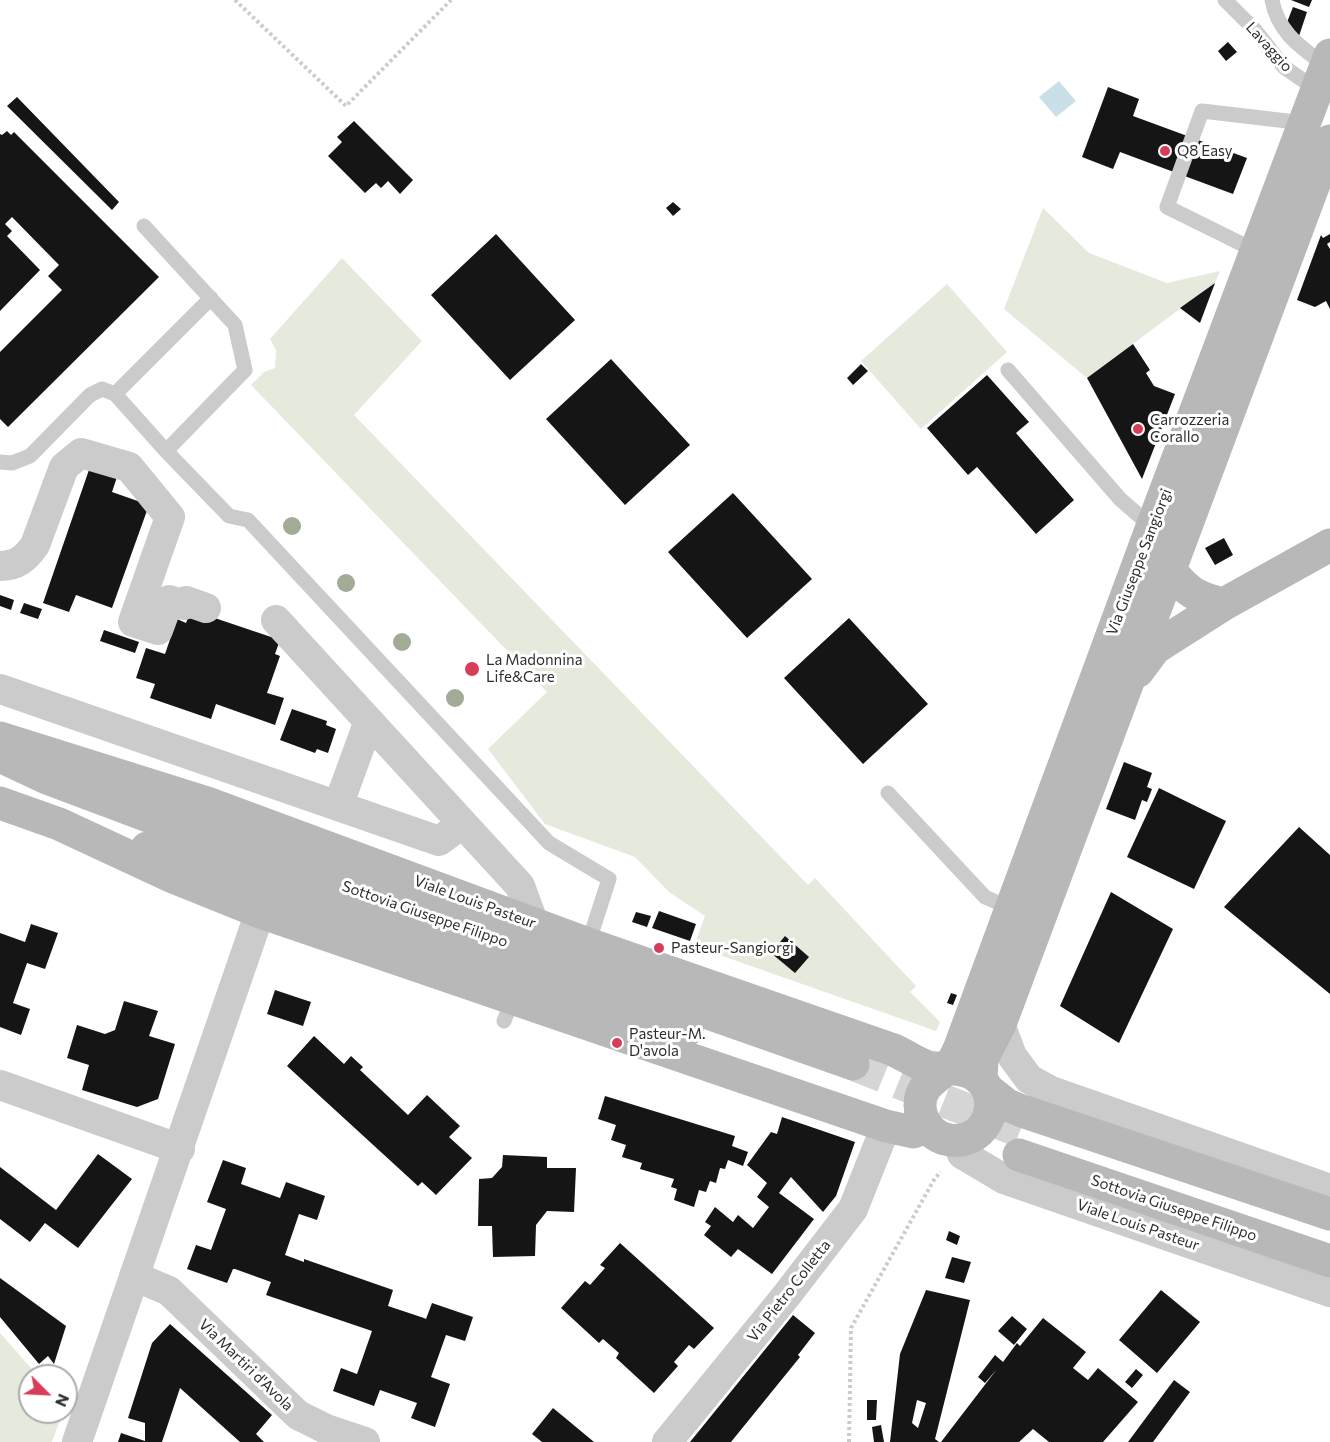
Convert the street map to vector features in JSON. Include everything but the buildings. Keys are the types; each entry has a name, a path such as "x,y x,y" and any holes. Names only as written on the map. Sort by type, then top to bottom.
{"main road":[{"name":"Via Giuseppe Sangiorgi","path":"985,1085 982,1059 1000,1024 1169,569 1317,132 1324,70"},
{"name":"Via Giuseppe Sangiorgi","path":"947,1068 960,1047 1256,251 1317,132"},
{"path":"1125,689 1155,648 1224,604 1330,545"},
{"path":"1169,569 1192,594 1224,604"},
{"name":"Viale Louis Pasteur","path":"0,738 207,803 588,944 891,1049 930,1067 947,1068"},
{"name":"Sottovia Giuseppe Filippo","path":"0,756 167,824 849,1074 204,863 59,824"},
{"path":"0,803 59,824 173,877 509,1010 885,1126 913,1132 927,1127"},
{"path":"985,1085 992,1101 987,1124 960,1147 936,1135 927,1127 920,1105 922,1094 928,1083 947,1068 971,1073 985,1085 1007,1105 1022,1111 1330,1214"},
{"name":"Sottovia Giuseppe Filippo","path":"1330,1237 1023,1144 1330,1261"}],"street":[{"path":"0,566 22,561 35,545 64,467 81,453 129,467 170,517 132,622 158,630 169,600 184,605 186,601 206,608"},
{"path":"276,620 520,886 534,924"},
{"path":"0,689 439,841 462,824"},
{"path":"338,806 369,721"},
{"path":"77,1442 260,912"},
{"path":"1000,1024 1012,1056 1029,1079 1051,1091 1330,1189"},
{"path":"0,1085 180,1149"},
{"name":"Via Pietro Colletta","path":"667,1442 786,1296 853,1209 885,1126"},
{"name":"Viale Louis Pasteur","path":"960,1147 1004,1179 1330,1292"},
{"name":"Via Martiri d'Avola","path":"134,1276 169,1291 298,1415 326,1429 364,1442"}],"lane":[{"name":"Lavaggio","path":"1225,0 1254,29 1284,67 1324,70"},
{"name":"Lavaggio","path":"1272,0 1275,15 1293,41 1324,70"},
{"path":"1256,251 1167,207 1202,111 1317,132"},
{"path":"144,225 235,325 245,370 166,452"},
{"path":"115,394 211,298"},
{"path":"1008,370 1120,499 1152,527"},
{"path":"0,462 12,463 30,456 90,395 102,389 115,394 166,452 229,516 248,520 549,843 609,879 588,944"},
{"path":"888,793 985,897 1010,908"}],"path":[{"path":"235,0 346,106 452,0"},
{"path":"849,1442 850,1328 935,1178 960,1147"}],"shaded area":[{"path":"1043,208 1089,253 1167,283 1220,271 1215,283 1087,378 1004,309"},
{"path":"342,258 422,341 354,415 808,885 815,878 916,986 910,992 940,1022 936,1031 694,946 705,916 669,892 635,857 545,824 488,749 547,692 251,385 264,372 275,368 276,350 270,339"},
{"path":"947,284 1007,352 921,429 861,361"},
{"path":"0,1333 27,1364 18,1364 18,1424 59,1424 52,1442 0,1442"}],"water":[{"path":"1059,81 1076,101 1056,117 1039,97"}],"tunnel":[{"path":"853,1064 1027,1134"}],"place":[{"name":"Q8 Easy","path":"1165,151"},
{"name":"Carrozzeria Corallo","path":"1138,429"},
{"name":"La Madonnina Life&Care","path":"472,669"},
{"name":"Pasteur-Sangiorgi","path":"659,948"},
{"name":"Pasteur-M. D'avola","path":"617,1043"}]}
